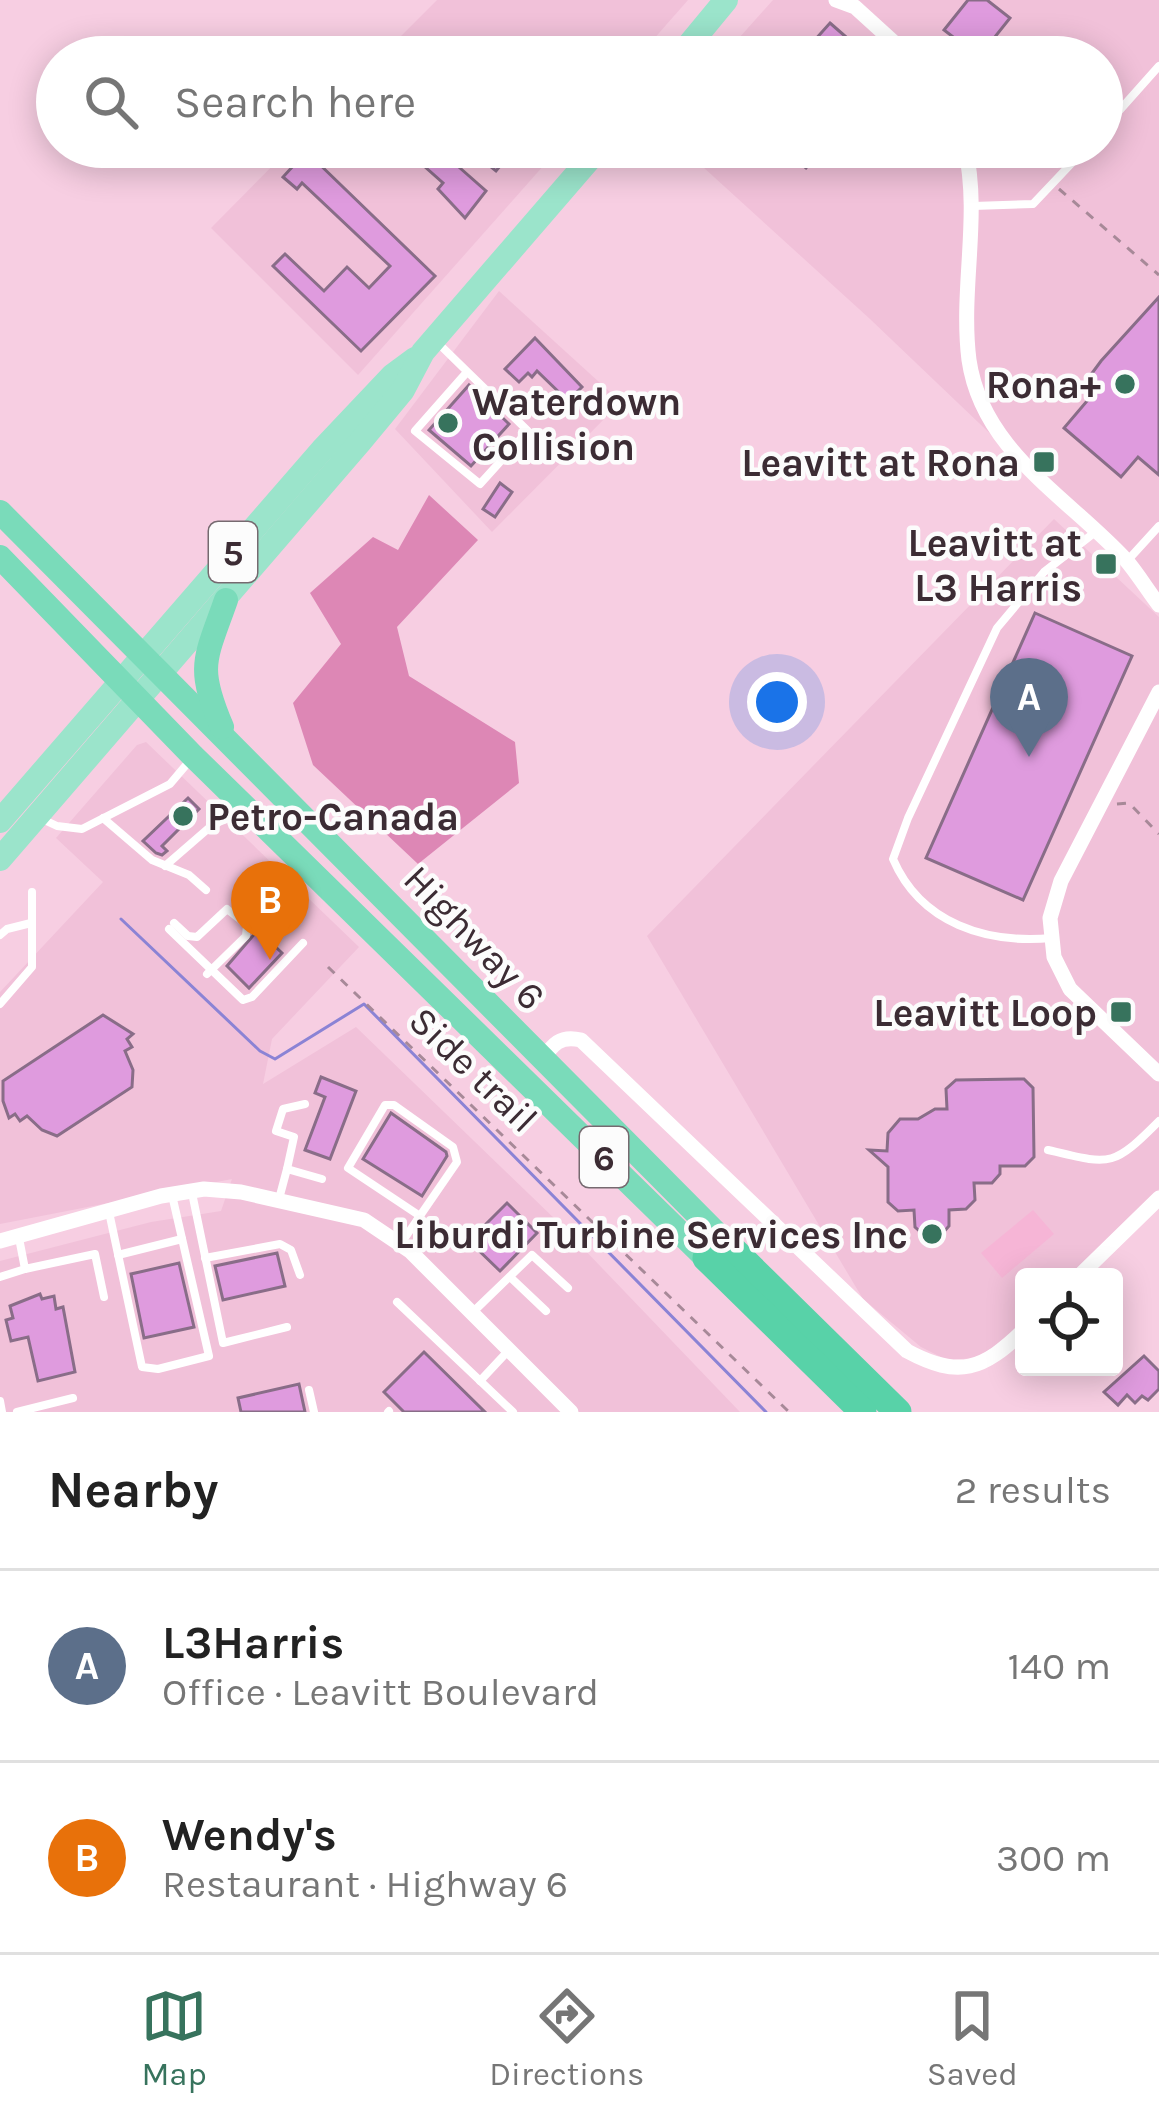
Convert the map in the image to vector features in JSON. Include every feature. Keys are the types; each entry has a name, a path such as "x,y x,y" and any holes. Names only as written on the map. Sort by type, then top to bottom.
{"highway":[{"name":"Highway 6","path":"0,512 227,740 511,1048 542,1061 862,1412"},
{"name":"Highway 6","path":"0,557 246,808 511,1048 714,1249 898,1412"},
{"path":"226,600 204,673 227,740"}],"main road":[{"path":"696,36 726,0"},
{"name":"5","path":"0,821 322,450 392,376 429,346 583,168"},
{"name":"5","path":"0,859 403,390 429,346"}],"street":[{"path":"836,0 854,3 888,36"},
{"path":"970,168 973,206 966,296 970,363 992,426 1030,470 1127,561 1159,605"},
{"path":"1159,692 1061,881 1050,918 1054,957 1070,989 1159,1074"},
{"path":"542,1061 563,1038 581,1040 907,1352 933,1366 962,1370 992,1358 1015,1338"},
{"path":"0,1241 192,1192 241,1192 364,1220 401,1244 571,1412"},
{"path":"1087,1268 1159,1198"}],"lane":[{"path":"1123,106 1159,66"},
{"path":"973,206 1033,204 1068,168"},
{"path":"429,346 467,372 528,431 480,484 415,431 467,372"},
{"path":"1127,561 1159,526"},
{"path":"1052,938 1016,942 959,928 912,887 893,859 997,628 1044,572 1096,532"},
{"path":"38,818 82,829 170,784 194,756"},
{"path":"165,866 210,827 246,808"},
{"path":"103,818 152,860 189,875 206,890"},
{"path":"0,1004 32,968 32,892"},
{"path":"209,972 246,936 247,925 227,909 197,937 172,926 209,972 247,1000 304,943"},
{"path":"0,935 7,928 32,922"},
{"path":"279,1200 294,1137 276,1131 283,1109 305,1104"},
{"path":"401,1244 457,1162 453,1147 394,1105 385,1106 348,1168 420,1216"},
{"path":"1048,1150 1095,1161 1115,1160 1159,1121"},
{"path":"287,1169 322,1179"},
{"path":"192,1192 223,1343 287,1328"},
{"path":"108,1210 142,1366 158,1369 209,1356 172,1195"},
{"path":"19,1236 25,1269"},
{"path":"118,1255 182,1239"},
{"path":"205,1258 280,1244 291,1250 300,1275"},
{"path":"0,1277 94,1254 104,1297"},
{"path":"472,1313 532,1255 568,1288"},
{"path":"510,1277 546,1311"},
{"path":"397,1302 513,1412"},
{"path":"480,1381 509,1350"},
{"path":"309,1390 314,1412"},
{"path":"16,1412 73,1398"},
{"path":"0,1401 2,1412"}],"path":[{"path":"1053,184 1159,275"},
{"path":"1118,804 1129,802 1159,834"},
{"name":"Side trail","path":"328,967 789,1412"}],"shaded area":[{"path":"437,0 688,0 656,36 401,36"},
{"path":"773,0 1159,0 1159,595 704,168 1123,168 1123,36 741,36"},
{"path":"270,168 541,168 358,375 211,228"},
{"path":"499,291 621,402 492,532 395,429"},
{"path":"429,495 478,540 397,627 409,676 515,742 519,783 418,864 313,765 293,703 341,644 310,593 373,537 398,550"},
{"path":"1054,519 1159,617 1159,1189 1078,1268 1015,1268 1015,1330 1002,1343 975,1358 947,1360 921,1347 863,1299 647,936"},
{"path":"146,742 359,947 272,1039 263,1084 356,1027 557,1221 740,1412 0,1412 0,1261 151,1222 221,1211 232,1179 0,1224 0,992 103,882 56,838 137,745"},
{"path":"1033,1210 1054,1234 1002,1278 981,1253"}],"building":[{"path":"968,0 987,0 1010,18 996,36 952,36 944,30"},
{"path":"830,23 845,36 818,36"},
{"path":"291,168 323,168 435,276 361,351 273,266 285,254 324,291 347,267 369,288 390,266 302,183 297,189 283,177"},
{"path":"426,168 460,168 486,191 465,218 438,189 443,183"},
{"name":"Rona+","path":"1159,297 1159,475 1138,457 1121,477 1064,428 1093,394 1096,387 1087,380"},
{"path":"535,338 582,387 568,401 537,371 519,382 505,369"},
{"path":"469,385 509,424 471,466 429,430"},
{"path":"500,483 512,492 495,517 483,509"},
{"path":"1035,613 1132,656 1023,900 926,858"},
{"path":"188,798 199,809 162,846 167,851 156,853 143,841"},
{"path":"258,930 282,953 249,988 227,966"},
{"path":"103,1015 133,1034 127,1039 132,1047 125,1051 133,1070 132,1087 57,1136 27,1116 20,1121 15,1114 9,1118 3,1081"},
{"path":"321,1077 356,1091 330,1159 305,1150 325,1097 315,1093"},
{"path":"1024,1079 1033,1088 1034,1157 1025,1166 1000,1166 992,1183 974,1183 975,1200 966,1209 949,1210 949,1226 941,1235 932,1239 924,1235 915,1227 914,1210 898,1211 888,1202 888,1167 869,1150 887,1151 888,1133 900,1119 918,1119 935,1109 947,1109 946,1089 956,1080"},
{"path":"391,1113 446,1152 422,1196 363,1159"},
{"path":"507,1203 537,1233 500,1271 469,1241"},
{"path":"277,1253 285,1286 223,1300 215,1266"},
{"path":"179,1263 194,1327 144,1338 131,1274"},
{"path":"40,1294 42,1299 54,1296 56,1309 63,1307 75,1372 38,1381 28,1337 11,1341 6,1320 13,1318 10,1306"},
{"path":"424,1352 485,1412 404,1412 384,1392"},
{"path":"1144,1356 1159,1371 1159,1389 1148,1400 1142,1396 1135,1403 1127,1395 1118,1405 1104,1392"},
{"path":"299,1384 305,1412 241,1412 238,1398"}],"waterway":[{"path":"121,919 260,1051 275,1059 364,1004 766,1412"}],"place":[{"name":"Rona+","path":"1125,384"},
{"name":"Waterdown Collision","path":"448,423"},
{"name":"Leavitt at Rona","path":"1044,462"},
{"name":"Leavitt at L3 Harris","path":"1106,564"},
{"name":"L3Harris","path":"1029,757"},
{"name":"Petro-Canada","path":"183,816"},
{"name":"Wendy's","path":"270,960"},
{"name":"Leavitt Loop","path":"1121,1012"},
{"name":"Liburdi Turbine Services Inc","path":"932,1234"}]}
